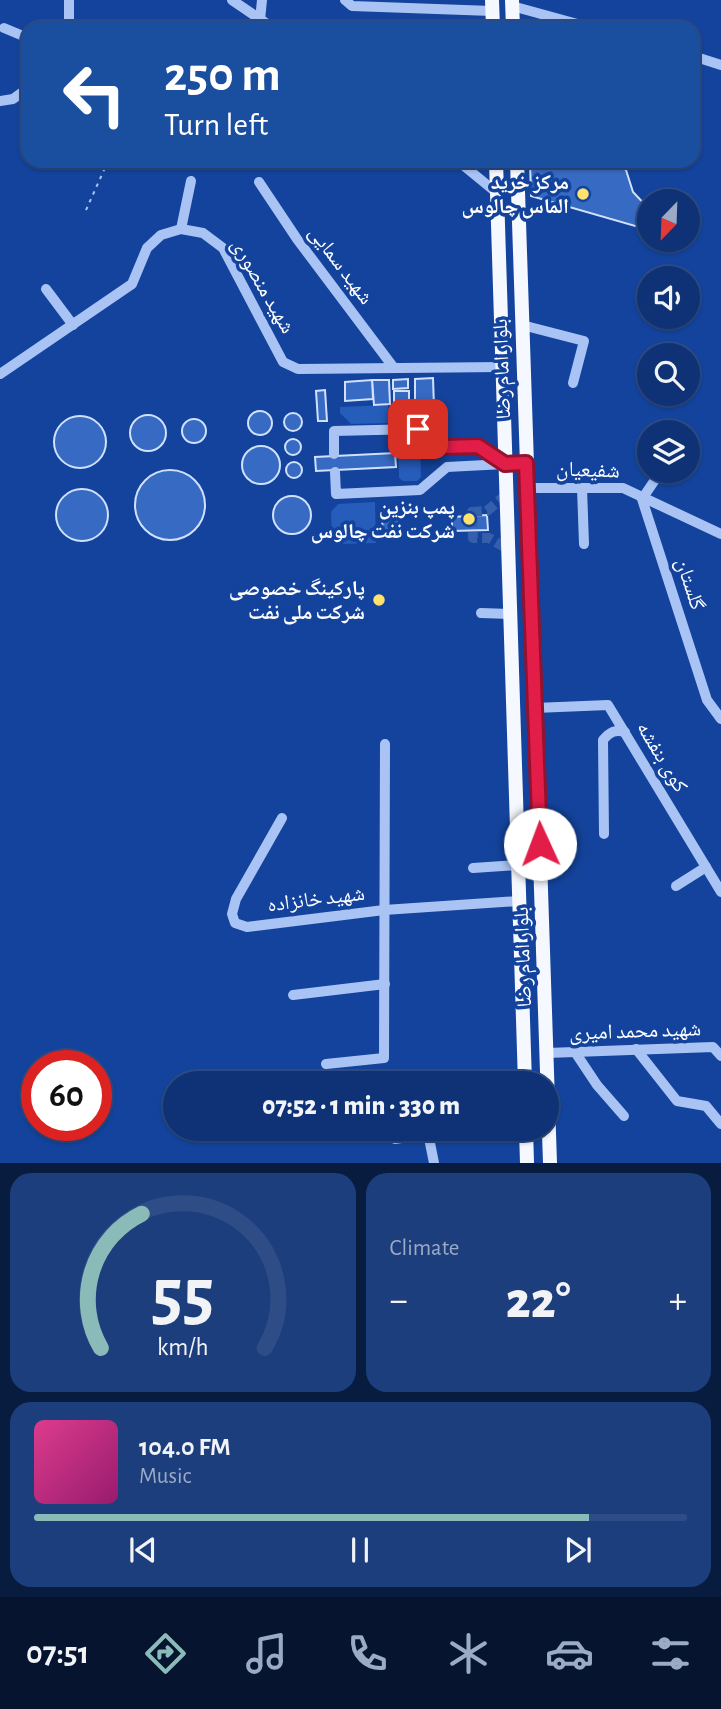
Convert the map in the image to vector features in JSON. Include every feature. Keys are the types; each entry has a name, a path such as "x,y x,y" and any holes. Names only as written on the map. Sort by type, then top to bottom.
{"main road":[{"name":"بلوار امام رضا","path":"496,168 525,1071"},
{"name":"بلوار امام رضا","path":"517,168 550,1163"},
{"path":"505,464 526,463"},
{"path":"510,614 532,614"},
{"path":"526,1141 527,1163"}],"street":[{"path":"69,0 69,21"},
{"path":"232,0 260,20 262,0"},
{"path":"345,0 352,6 492,5"},
{"path":"515,4 570,21"},
{"path":"4,28 21,35"},
{"path":"700,58 721,65"},
{"path":"0,101 13,99 21,93"},
{"path":"467,168 497,193"},
{"path":"0,374 132,285 147,248 160,235 181,229 191,181"},
{"name":"شهید سمایی","path":"259,182 297,239 394,368"},
{"name":"شهید منصوری","path":"181,229 203,233 223,248 284,362 298,369 502,367"},
{"path":"46,289 73,325"},
{"path":"522,325 584,341 573,383"},
{"path":"334,454 334,431 418,429 446,447 478,446 505,464"},
{"path":"335,472 336,494 420,490 447,467 505,464"},
{"path":"642,499 653,483"},
{"name":"شفیعیان","path":"527,488 623,488 721,534"},
{"path":"582,488 584,544"},
{"name":"گلستان","path":"642,499 707,700 721,719"},
{"path":"481,613 510,614"},
{"name":"کوی بنفشه","path":"535,708 608,705 721,891"},
{"path":"604,834 603,740 609,733 618,730 625,732"},
{"path":"326,1064 384,1058 385,744"},
{"name":"شهید خانزاده","path":"282,818 236,899 232,914 234,923 247,927 384,910 519,901"},
{"path":"473,868 518,865"},
{"path":"676,886 706,867"},
{"path":"293,995 385,985"},
{"name":"شهید محمد امیری","path":"547,1053 713,1047 721,1056"},
{"path":"636,1049 677,1101 706,1106 721,1124"},
{"path":"575,1052 597,1085 624,1116"},
{"path":"430,1141 434,1163"}],"path":[{"path":"86,210 105,168"}],"shaded area":[{"path":"388,405 389,423 351,424 340,413 340,407"},
{"path":"415,436 420,440 421,477 417,481 403,481 399,478 398,440 401,437"},
{"path":"375,502 376,543 338,544 332,538 331,512 338,504"}],"building":[{"name":"مرکز خرید الماس چالوس","path":"530,168 624,168 637,196 637,227 531,196"},
{"path":"433,378 434,407 415,407 415,379"},
{"path":"408,379 408,388 393,389 393,380"},
{"path":"372,380 389,380 390,404 374,405"},
{"path":"372,380 373,399 345,401 345,382"},
{"path":"325,390 327,421 318,421 316,391"},
{"path":"394,391 409,391 409,404 394,404"},
{"path":"260,411 269,414 272,423 269,432 260,435 251,432 248,423 251,414"},
{"path":"293,413 299,416 302,422 299,428 293,431 287,428 284,422 287,416"},
{"path":"148,415 161,420 166,433 161,446 148,451 135,446 130,433 135,420"},
{"path":"80,416 99,423 106,442 99,461 80,468 61,461 54,442 61,423"},
{"path":"189,419 199,419 206,426 206,436 199,443 189,443 182,436 182,426"},
{"path":"293,439 301,447 293,455 285,447"},
{"path":"261,446 274,452 280,465 274,478 261,484 248,478 242,465 248,452"},
{"path":"395,453 396,467 316,471 315,457"},
{"path":"294,462 302,470 294,478 286,470"},
{"path":"170,470 189,476 199,486 205,505 199,524 189,534 170,540 151,534 141,524 135,505 141,486 151,476"},
{"path":"82,489 92,491 100,497 106,505 106,525 100,533 92,539 82,541 72,539 64,533 58,525 56,515 58,505 64,497 72,491"},
{"path":"292,496 305,502 311,515 305,528 292,534 279,528 273,515 279,502"},
{"path":"487,515 488,530 452,531 452,517"},
{"path":"398,516 399,537 383,538 382,517"}],"tunnel":[{"path":"506,495 487,511 472,512 472,515 473,538 489,538 508,549"}],"place":[{"name":"مرکز خرید الماس چالوس","path":"583,194"},
{"name":"پمپ بنزین شرکت نفت چالوس","path":"469,519"},
{"name":"پارکینگ خصوصی شرکت ملی نفت","path":"379,600"}],"route":[{"path":"418,429 446,447 478,446 505,464 526,463 540,844"}]}
